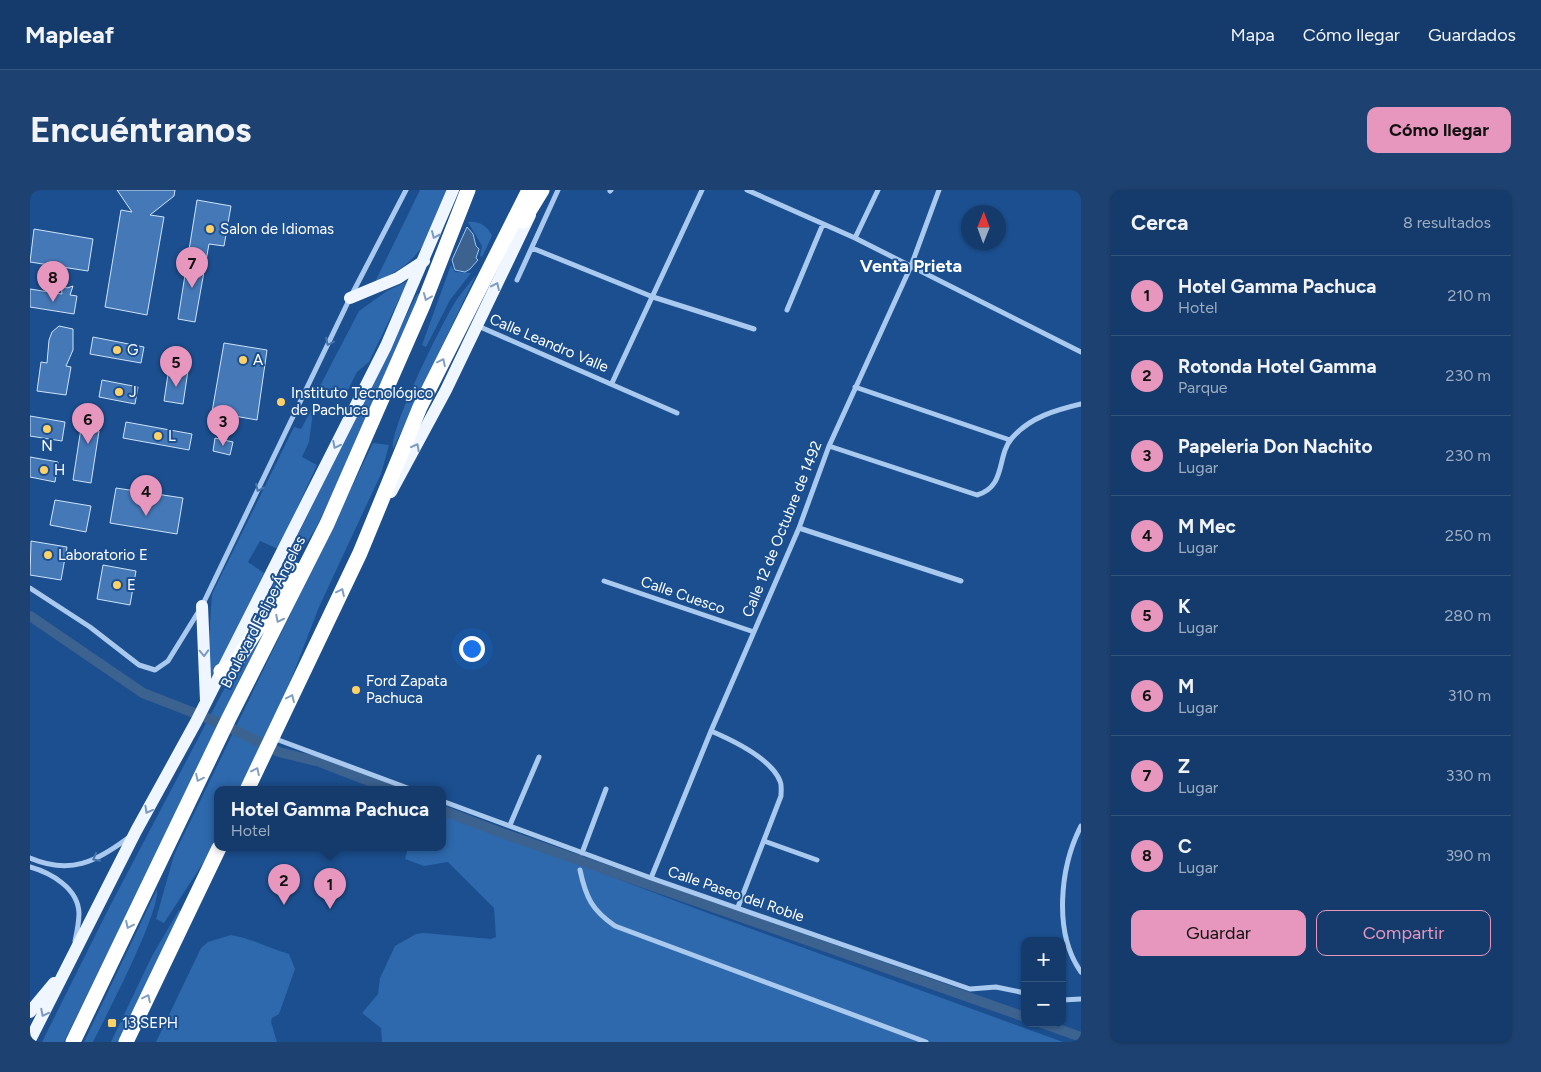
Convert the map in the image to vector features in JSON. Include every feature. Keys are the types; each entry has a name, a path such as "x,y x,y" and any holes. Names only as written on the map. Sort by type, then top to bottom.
{"highway":[{"name":"Boulevard Felipe Ángeles","path":"73,1042 221,734 327,524 423,306 468,190"},
{"path":"249,786 374,520 420,407 529,190"},
{"path":"473,300 542,190"},
{"path":"222,671 234,665 327,524"},
{"path":"126,1042 218,851"}],"main road":[{"name":"Boulevard Felipe Ángeles","path":"65,970 136,831 196,722 386,346 453,190"},
{"path":"374,520 412,454 477,326 542,190"},
{"path":"350,298 398,278 424,261"},
{"path":"202,606 206,702"},
{"path":"30,1012 65,970"},
{"path":"30,1040 65,970"}],"street":[{"path":"30,588 90,627 139,665 155,670 168,661 202,606 350,298 406,190"},
{"path":"517,280 558,190"},
{"path":"612,383 702,190"},
{"path":"747,190 855,238 1081,352"},
{"path":"855,238 878,190"},
{"name":"Calle 12 de Octubre de 1492","path":"651,878 711,731 799,528 829,446 911,266 939,190"},
{"path":"787,310 822,224"},
{"path":"532,248 653,297 754,329"},
{"name":"Calle Leandro Valle","path":"477,326 612,383 677,413"},
{"path":"855,387 1010,440"},
{"path":"829,446 977,495 987,492 994,484 1010,440 1023,427 1051,412 1081,404"},
{"path":"799,528 961,581"},
{"name":"Calle Cuesco","path":"604,582 754,632"},
{"path":"711,731 739,743 771,768 780,781 781,796 738,907"},
{"path":"270,744 401,786"},
{"path":"510,825 539,757"},
{"path":"582,852 606,789"},
{"name":"Calle Paseo del Roble","path":"446,802 651,878 970,989 996,987 1021,992"},
{"path":"1081,826 1065,876 1062,912 1072,959 1081,972"},
{"path":"30,858 63,867 86,864 112,850 136,831"},
{"path":"764,841 817,860"},
{"path":"30,867 50,875 75,896 79,912 73,955"},
{"path":"580,870 589,901 599,915 615,926 926,1042"},
{"path":"1066,1000 1081,999"}],"shaded area":[{"path":"420,190 447,190 429,235 415,256 405,265 375,282"},
{"path":"468,222 476,222 483,225 492,236 482,257 480,256 482,246"},
{"path":"467,227 473,234 476,246 479,249 476,258 478,260 465,272 455,270 452,260"},
{"path":"451,265 455,272 471,273 450,300 426,347 422,345"},
{"path":"476,275 393,449 399,420 428,353 455,302"},
{"path":"408,281 369,362 357,372 344,398 320,386 359,311 387,291"},
{"path":"417,294 423,295 379,397 315,530 275,590 272,587"},
{"path":"314,405 309,442 302,457 317,465 278,549 260,541 248,562 264,573 208,687 206,686 212,594 294,427 301,429"},
{"path":"373,443 389,445 381,474 319,607 287,690 241,786 214,786 214,842 207,857 164,923 156,919 174,855"},
{"path":"279,604 64,1042 42,1042 110,906 241,657"},
{"path":"446,814 705,912 1063,1042 382,1042 381,1028 362,1013 378,994 380,978 395,946 416,934 424,933 491,939 496,937 494,908 448,862 424,866 405,859 407,851 446,851"},
{"path":"157,889 156,901 142,941 120,988 93,1042 84,1042"},
{"path":"179,910 181,911 119,1042 111,1042 152,956"},
{"path":"231,935 289,954 295,969 279,1014 272,1018 271,1022 277,1042 156,1042 201,948 208,942"}],"building":[{"path":"117,190 175,190 174,196 150,215 164,217 147,315 105,307 121,210 132,212"},
{"path":"197,200 231,206 224,246 209,244 195,322 178,319"},
{"path":"34,229 93,239 88,271 30,262"},
{"path":"61,285 67,288 73,286 70,295 77,296 74,314 30,307 30,289 62,294"},
{"path":"59,326 73,329 73,350 66,366 71,367 66,395 37,391 41,362 47,363 49,340 52,332"},
{"name":"G","path":"93,337 144,347 141,363 90,354"},
{"path":"224,343 267,350 257,420 212,412"},
{"path":"171,354 190,357 183,404 164,401"},
{"name":"J","path":"102,380 138,387 135,404 99,397"},
{"name":"N","path":"30,416 65,422 62,441 30,436"},
{"name":"L","path":"126,422 192,434 189,450 123,438"},
{"path":"81,428 99,431 91,483 73,480"},
{"path":"215,438 233,442 230,455 213,451"},
{"name":"H","path":"30,457 58,462 55,482 30,477"},
{"path":"116,488 183,498 177,534 110,523"},
{"path":"55,500 91,506 86,532 50,525"},
{"name":"Laboratorio E","path":"31,541 67,547 61,580 30,575"},
{"name":"E","path":"103,565 136,571 130,605 97,599"}],"waterway":[{"path":"30,616 143,693 225,725 279,752 320,762 382,786"},
{"path":"446,812 499,832 1021,1016"},
{"path":"1053,1027 1081,1037"}],"place":[{"name":"Salon de Idiomas","path":"210,229"},
{"name":"Z","path":"192,288"},
{"name":"C","path":"53,302"},
{"name":"G","path":"117,350"},
{"name":"A","path":"243,360"},
{"name":"K","path":"176,387"},
{"name":"J","path":"119,392"},
{"name":"Instituto Tecnológico de Pachuca","path":"281,402"},
{"name":"N","path":"47,429"},
{"name":"L","path":"158,436"},
{"name":"M","path":"88,444"},
{"name":"Papeleria Don Nachito","path":"223,446"},
{"name":"H","path":"44,470"},
{"name":"M Mec","path":"146,516"},
{"name":"Laboratorio E","path":"48,555"},
{"name":"E","path":"117,585"},
{"name":"Ford Zapata Pachuca","path":"356,690"},
{"name":"Rotonda Hotel Gamma","path":"284,905"},
{"name":"Hotel Gamma Pachuca","path":"330,909"},
{"name":"13 SEPH","path":"112,1023"}],"district":[{"name":"Venta Prieta","path":"911,266"}]}
